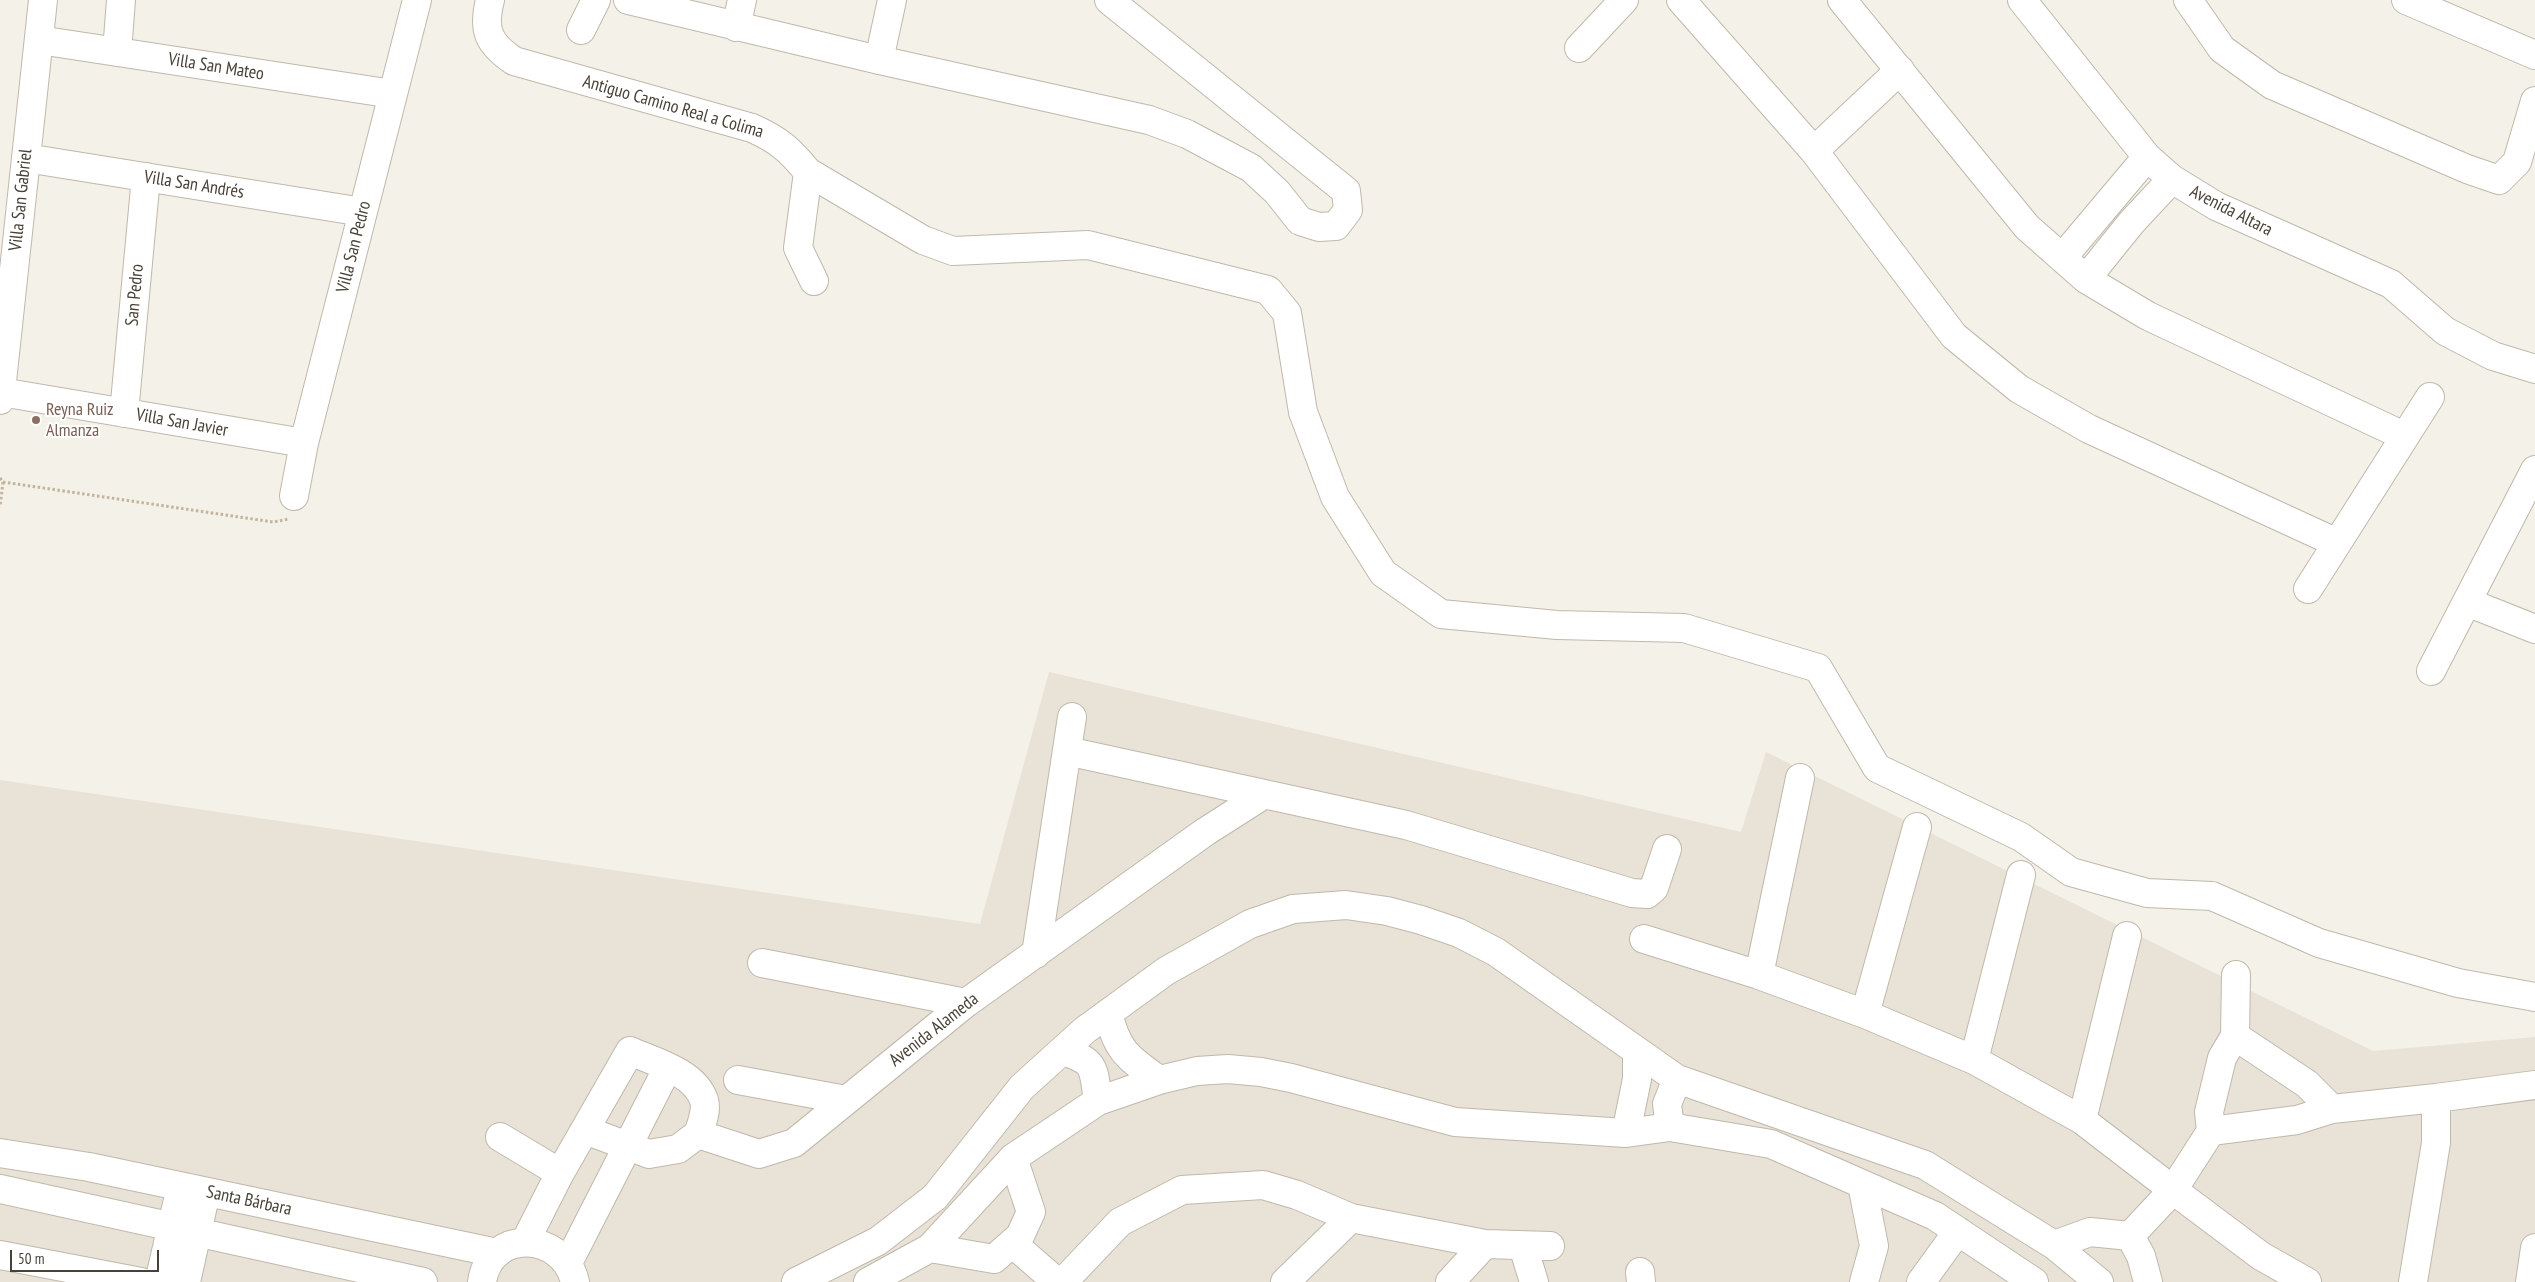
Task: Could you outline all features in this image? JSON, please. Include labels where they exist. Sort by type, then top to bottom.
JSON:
[{"type":"street","name":"Villa San Gabriel","points":[[0,400],[43,0]]},
{"type":"street","points":[[117,52],[121,0]]},
{"type":"street","name":"Villa San Pedro","points":[[292,508],[304,443],[417,0]]},
{"type":"street","name":"Antiguo Camino Real a Colima","points":[[490,0],[486,27],[491,42],[514,62],[752,128],[773,137],[789,148],[808,172]]},
{"type":"street","points":[[581,30],[596,0]]},
{"type":"street","points":[[628,0],[736,27],[1157,123],[1187,134],[1250,168],[1277,192],[1300,221],[1319,227],[1336,226],[1348,210],[1346,191],[1109,0]]},
{"type":"street","points":[[736,27],[742,0]]},
{"type":"street","points":[[880,60],[892,0]]},
{"type":"street","points":[[1579,48],[1624,0]]},
{"type":"street","points":[[1681,0],[1814,151],[1954,336],[2019,390],[2089,429],[2337,543]]},
{"type":"street","points":[[1842,0],[2027,227],[2086,279],[2148,316],[2404,436]]},
{"type":"street","name":"Avenida Altara","points":[[2022,0],[2147,157],[2172,179],[2216,206],[2391,284],[2444,331],[2493,356],[2535,369]]},
{"type":"street","points":[[2188,0],[2222,49],[2272,84],[2467,170],[2498,180],[2518,162],[2535,101]]},
{"type":"street","points":[[2406,0],[2535,56]]},
{"type":"street","name":"Villa San Mateo","points":[[39,40],[393,94]]},
{"type":"street","points":[[1814,151],[1900,70]]},
{"type":"street","points":[[2062,258],[2147,157]]},
{"type":"street","name":"Villa San Andrés","points":[[26,158],[363,212]]},
{"type":"street","points":[[814,281],[798,248],[808,172],[923,240],[953,251],[1088,244],[1268,290],[1287,313],[1303,412],[1335,497],[1383,572],[1441,614],[1557,625],[1684,628],[1818,668],[1878,768],[2021,837],[2071,872],[2147,893],[2212,896],[2319,943],[2458,983],[2535,997]]},
{"type":"street","name":"San Pedro","points":[[124,413],[146,177]]},
{"type":"street","points":[[2086,279],[2131,223],[2172,179]]},
{"type":"street","points":[[2106,207],[2131,223]]},
{"type":"street","name":"Villa San Javier","points":[[1,392],[304,443]]},
{"type":"street","points":[[2308,589],[2430,397]]},
{"type":"street","points":[[2431,671],[2532,485]]},
{"type":"street","points":[[2467,602],[2535,629]]},
{"type":"street","points":[[1036,954],[1072,718]]},
{"type":"street","points":[[1067,751],[1406,826],[1632,893],[1647,894],[1654,888],[1666,848]]},
{"type":"street","points":[[1759,975],[1800,778]]},
{"type":"street","name":"Avenida Alameda","points":[[698,1134],[759,1154],[794,1143],[966,1003],[1036,954],[1089,913],[1263,794]]},
{"type":"street","points":[[1865,1014],[1916,827]]},
{"type":"street","points":[[1974,1060],[2021,875]]},
{"type":"street","points":[[796,1282],[878,1241],[935,1197],[970,1150],[1022,1087],[1084,1030],[1166,971],[1250,924],[1293,909],[1346,905],[1387,911],[1459,933],[1496,952],[1677,1079],[1925,1165],[2054,1245],[2099,1282]]},
{"type":"street","points":[[2082,1120],[2127,936]]},
{"type":"street","points":[[1644,939],[1759,975],[1865,1014],[1974,1060],[2082,1120],[2261,1256],[2307,1282]]},
{"type":"street","points":[[762,964],[966,1003]]},
{"type":"street","points":[[2130,1236],[2173,1190],[2211,1131],[2209,1112],[2222,1058],[2235,1036],[2236,975]]},
{"type":"street","points":[[1108,1013],[1114,1038],[1130,1059],[1159,1080]]},
{"type":"street","points":[[2235,1036],[2308,1084],[2332,1109]]},
{"type":"street","points":[[525,1242],[560,1173],[630,1051],[668,1067],[694,1083],[704,1100],[704,1116],[698,1134],[678,1149],[649,1154],[626,1147],[585,1130]]},
{"type":"street","points":[[1063,1051],[1085,1058],[1094,1072],[1098,1101]]},
{"type":"street","points":[[1626,1133],[1637,1079],[1637,1051]]},
{"type":"street","points":[[482,1282],[487,1267],[497,1253],[525,1242],[549,1247],[571,1273],[626,1147],[668,1067]]},
{"type":"street","points":[[868,1282],[930,1248],[1013,1158],[1098,1101],[1159,1080],[1197,1071],[1228,1069],[1261,1072],[1455,1122],[1626,1133],[1670,1127],[1771,1144],[1934,1216],[2034,1282]]},
{"type":"street","points":[[1670,1127],[1668,1104],[1677,1079]]},
{"type":"street","points":[[738,1080],[846,1100]]},
{"type":"street","points":[[2211,1131],[2297,1120],[2332,1109],[2535,1085]]},
{"type":"street","points":[[2413,1282],[2436,1143],[2436,1098]]},
{"type":"street","points":[[500,1137],[560,1173]]},
{"type":"street","name":"Santa Bárbara","points":[[0,1153],[194,1189],[497,1253]]},
{"type":"street","points":[[28,1157],[10,1191],[423,1282]]},
{"type":"street","points":[[930,1248],[994,1259],[1020,1236],[1030,1212],[1013,1158]]},
{"type":"street","points":[[1862,1184],[1874,1246],[1864,1282]]},
{"type":"street","points":[[1063,1282],[1120,1222],[1182,1190],[1263,1185],[1297,1195],[1351,1218],[1485,1244],[1550,1246]]},
{"type":"street","points":[[159,1282],[185,1229],[194,1189]]},
{"type":"street","points":[[1285,1282],[1351,1218]]},
{"type":"street","points":[[185,1229],[186,1282]]},
{"type":"street","points":[[1920,1282],[1958,1231]]},
{"type":"street","points":[[2054,1245],[2090,1232],[2130,1236]]},
{"type":"street","points":[[2130,1236],[2142,1256],[2148,1282]]},
{"type":"street","points":[[1012,1243],[1057,1282]]},
{"type":"street","points":[[1450,1282],[1485,1244]]},
{"type":"street","points":[[1523,1246],[1534,1282]]},
{"type":"street","points":[[2530,1282],[2535,1248]]},
{"type":"street","points":[[0,1255],[141,1282]]},
{"type":"path","points":[[0,478],[3,482],[0,507]]},
{"type":"path","points":[[3,482],[273,522],[292,508]]},
{"type":"shaded area","points":[[1049,672],[1741,832],[1766,752],[2373,1051],[2535,1037],[2535,1282],[0,1282],[0,780],[980,924]]},
{"type":"place","name":"Reyna Ruiz Almanza","points":[[36,420]]}]
